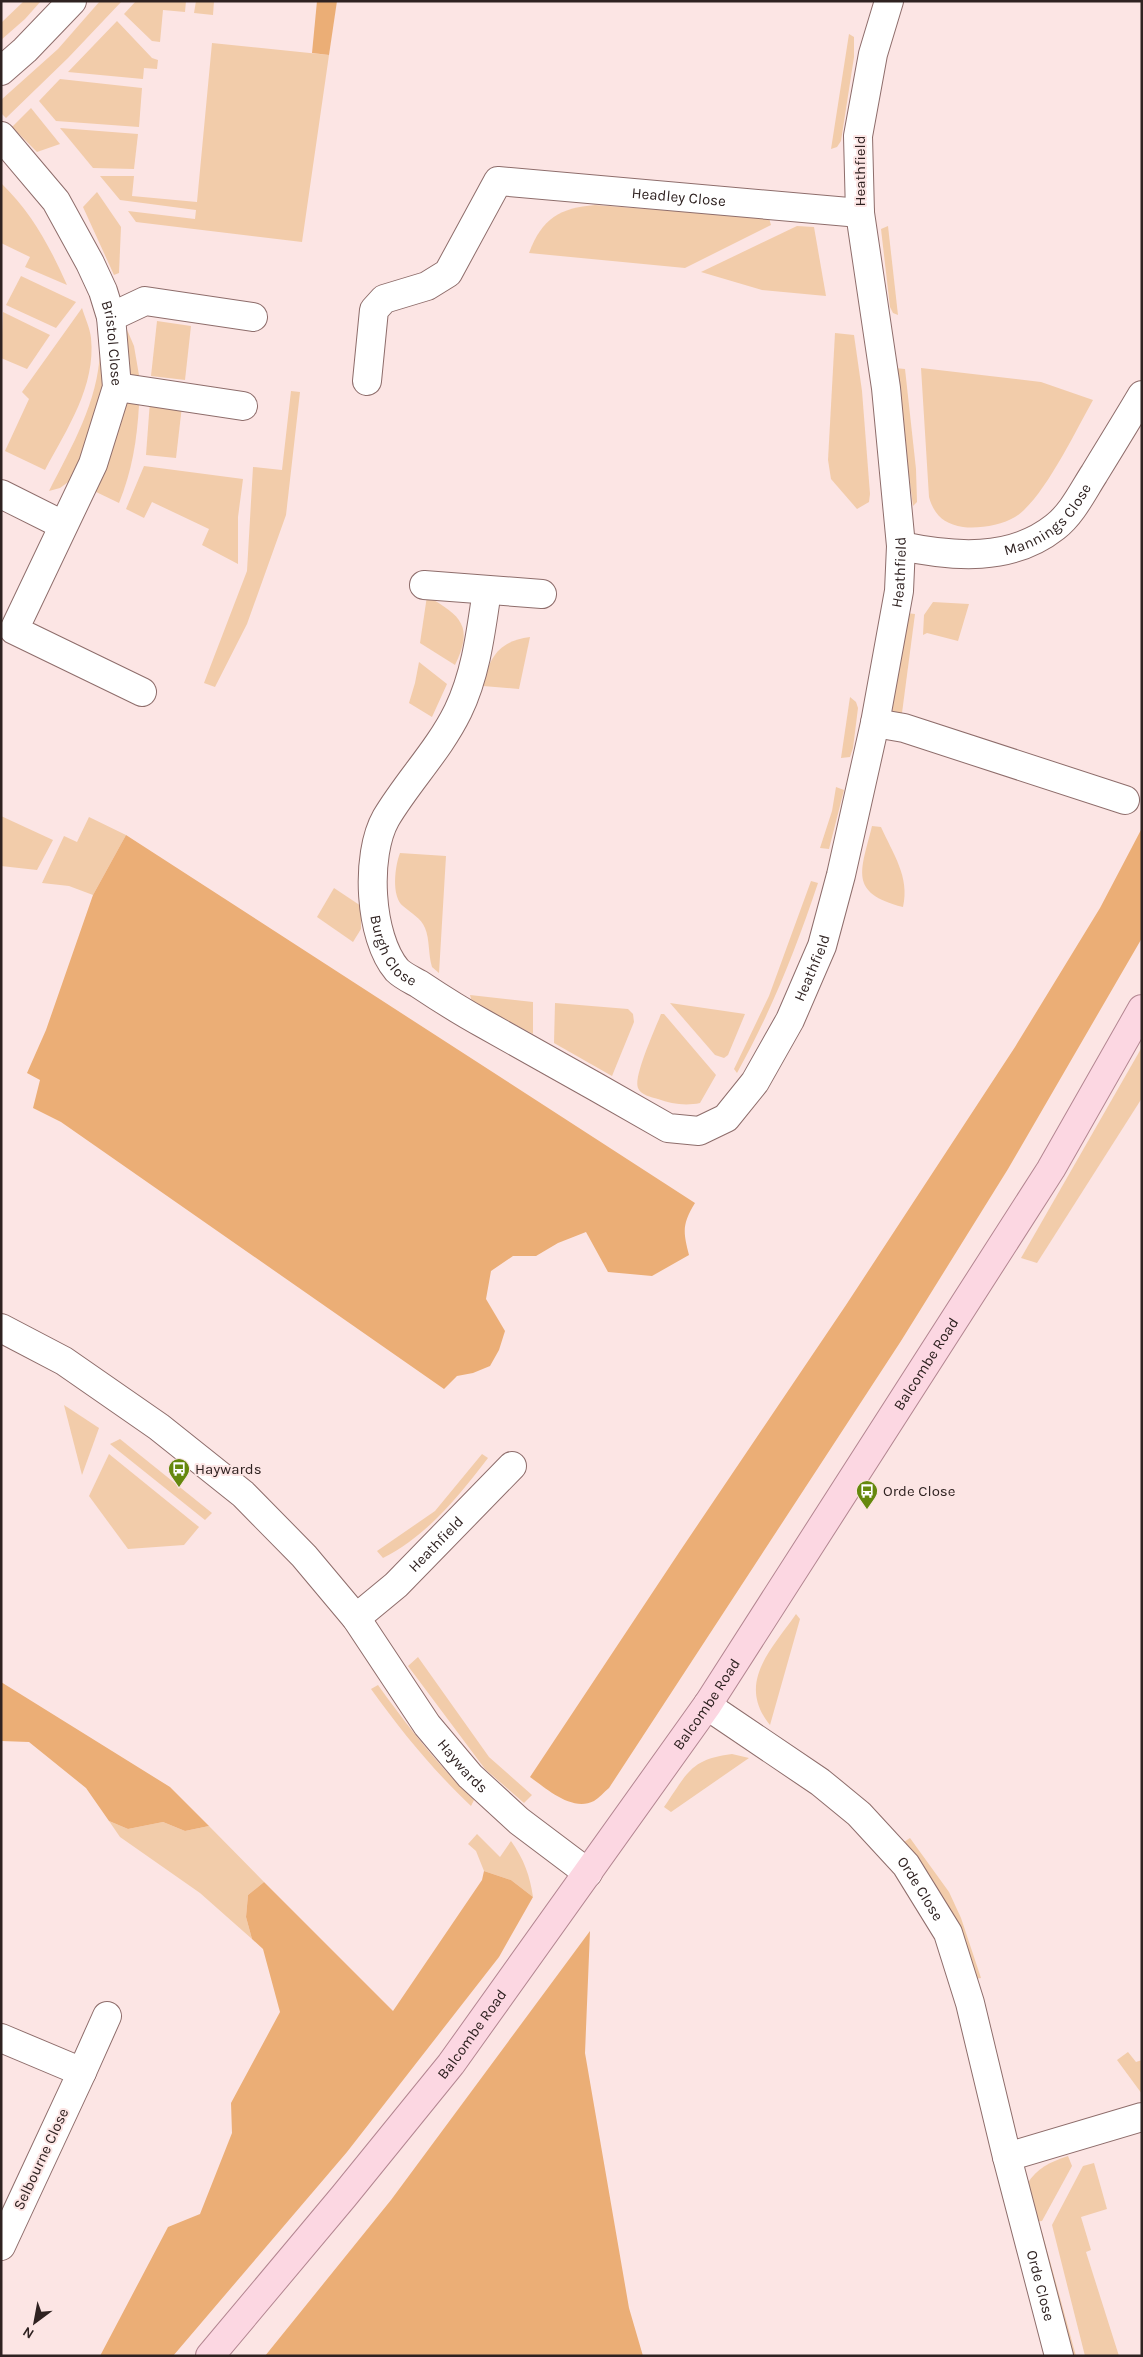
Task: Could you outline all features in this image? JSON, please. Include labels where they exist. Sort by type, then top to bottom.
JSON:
[{"type":"main road","name":"Balcombe Road","points":[[210,2356],[344,2196],[451,2064],[708,1704],[1052,1169],[1142,1009]]},
{"type":"street","points":[[1,71],[72,1]]},
{"type":"street","name":"Heathfield","points":[[726,1118],[755,1082],[786,1028],[822,946],[841,874],[875,723],[898,600],[901,546],[886,388],[860,213],[858,136],[873,54],[890,1]]},
{"type":"street","name":"Bristol Close","points":[[1,136],[56,202],[103,290],[111,317],[117,387],[93,464],[29,594],[14,630],[142,692]]},
{"type":"street","name":"Headley Close","points":[[367,381],[374,310],[379,303],[389,297],[427,286],[448,273],[498,181],[860,213]]},
{"type":"street","points":[[111,317],[145,301],[253,317]]},
{"type":"street","points":[[117,387],[243,406]]},
{"type":"street","name":"Mannings Close","points":[[901,546],[954,555],[980,555],[1004,550],[1030,541],[1056,526],[1075,504],[1142,395]]},
{"type":"street","points":[[1,494],[63,525]]},
{"type":"street","points":[[424,585],[542,594]]},
{"type":"street","name":"Burgh Close","points":[[487,590],[472,672],[458,711],[436,748],[386,819],[379,835],[375,852],[373,886],[377,921],[383,947],[398,970],[459,1010],[668,1128],[699,1131],[726,1118]]},
{"type":"street","points":[[875,723],[904,728],[1125,800]]},
{"type":"street","name":"Haywards","points":[[1,1328],[64,1361],[159,1427],[243,1494],[304,1556],[356,1618],[427,1725],[470,1776],[519,1821],[588,1873]]},
{"type":"street","name":"Heathfield","points":[[356,1618],[396,1585],[512,1466]]},
{"type":"street","name":"Orde Close","points":[[708,1704],[718,1713],[820,1782],[859,1814],[906,1865],[948,1932],[970,2003],[1007,2157],[1059,2356]]},
{"type":"street","name":"Selbourne Close","points":[[1,2246],[107,2016]]},
{"type":"street","points":[[1,2038],[82,2072]]},
{"type":"street","points":[[1007,2157],[1142,2117]]},
{"type":"shaded area","points":[[24,1],[41,1],[25,19],[1,40],[1,23]]},
{"type":"shaded area","points":[[100,1],[122,1],[68,58],[6,118],[1,113],[1,100],[58,49]]},
{"type":"shaded area","points":[[136,1],[186,1],[185,12],[163,10],[160,42],[152,41],[124,14]]},
{"type":"shaded area","points":[[196,1],[214,1],[213,15],[194,13]]},
{"type":"shaded area","points":[[317,1],[337,1],[329,55],[312,53]]},
{"type":"shaded area","points":[[117,21],[152,58],[158,60],[157,69],[144,68],[143,79],[68,72]]},
{"type":"shaded area","points":[[849,34],[854,37],[854,57],[841,141],[837,147],[831,149]]},
{"type":"shaded area","points":[[212,43],[329,55],[302,242],[136,222],[128,211],[195,219],[196,210],[120,200],[100,176],[134,176],[132,196],[197,202]]},
{"type":"shaded area","points":[[60,79],[142,88],[139,127],[56,121],[39,101]]},
{"type":"shaded area","points":[[31,108],[60,144],[37,152],[12,127]]},
{"type":"shaded area","points":[[60,128],[138,134],[134,169],[93,168]]},
{"type":"shaded area","points":[[1,183],[31,218],[54,257],[67,285],[25,267],[30,257],[1,243]]},
{"type":"shaded area","points":[[97,192],[121,227],[119,273],[114,275],[83,207]]},
{"type":"shaded area","points":[[595,205],[769,218],[771,225],[685,268],[529,253],[540,231],[554,217],[572,209]]},
{"type":"shaded area","points":[[797,226],[814,227],[826,296],[762,290],[701,272]]},
{"type":"shaded area","points":[[888,226],[898,315],[893,313],[890,307],[881,229]]},
{"type":"shaded area","points":[[21,276],[76,302],[56,328],[6,305]]},
{"type":"shaded area","points":[[82,308],[91,338],[89,373],[71,423],[45,470],[5,451],[29,399],[22,392]]},
{"type":"shaded area","points":[[3,312],[50,335],[27,369],[1,358]]},
{"type":"shaded area","points":[[157,321],[191,326],[185,380],[151,376]]},
{"type":"shaded area","points":[[125,325],[134,346],[140,381],[128,378]]},
{"type":"shaded area","points":[[835,333],[854,335],[862,391],[870,494],[869,502],[857,509],[831,479],[828,460]]},
{"type":"shaded area","points":[[102,349],[106,373],[92,437],[71,480],[60,488],[49,491],[75,440],[89,406],[98,370],[100,351]]},
{"type":"shaded area","points":[[895,368],[905,369],[916,469],[917,502],[913,506]]},
{"type":"shaded area","points":[[921,368],[1041,382],[1093,400],[1048,480],[1037,496],[1015,517],[990,526],[963,527],[950,524],[937,514],[929,497]]},
{"type":"shaded area","points":[[291,391],[300,392],[286,515],[247,624],[215,687],[204,683],[247,571],[253,467],[282,470]]},
{"type":"shaded area","points":[[120,401],[139,405],[133,455],[119,503],[92,490]]},
{"type":"shaded area","points":[[150,401],[182,406],[176,458],[146,455]]},
{"type":"shaded area","points":[[144,466],[243,479],[238,517],[238,564],[202,545],[209,529],[152,502],[144,518],[126,509]]},
{"type":"shaded area","points":[[427,596],[456,616],[461,623],[463,641],[461,652],[455,665],[420,643]]},
{"type":"shaded area","points":[[933,602],[969,604],[958,641],[927,633],[923,635],[924,615]]},
{"type":"shaded area","points":[[906,613],[915,614],[902,713],[892,713]]},
{"type":"shaded area","points":[[530,637],[519,689],[483,686],[492,659],[497,652],[510,642]]},
{"type":"shaded area","points":[[419,662],[447,684],[432,717],[409,703]]},
{"type":"shaded area","points":[[850,697],[856,702],[858,708],[853,748],[850,757],[841,758]]},
{"type":"shaded area","points":[[836,787],[844,790],[829,849],[820,848],[832,811]]},
{"type":"shaded area","points":[[1,816],[53,840],[37,870],[1,866]]},
{"type":"shaded area","points":[[89,817],[126,835],[93,895],[69,886],[42,883],[64,836],[77,842]]},
{"type":"shaded area","points":[[872,826],[881,827],[899,866],[905,896],[903,907],[873,895],[866,887],[862,868]]},
{"type":"shaded area","points":[[1142,828],[1142,938],[1008,1169],[901,1341],[609,1788],[594,1801],[586,1804],[577,1804],[560,1798],[530,1777],[846,1305],[1015,1047],[1100,908]]},
{"type":"shaded area","points":[[126,835],[695,1203],[685,1228],[689,1255],[652,1276],[608,1272],[586,1232],[558,1243],[536,1256],[513,1256],[491,1271],[486,1299],[505,1331],[499,1350],[490,1366],[473,1373],[457,1376],[444,1389],[61,1122],[33,1108],[40,1080],[27,1073],[46,1030],[93,895]]},
{"type":"shaded area","points":[[400,853],[446,856],[439,973],[432,967],[428,937],[423,924],[403,906],[397,895],[395,881]]},
{"type":"shaded area","points":[[811,881],[818,883],[792,956],[761,1027],[737,1073],[734,1069],[769,996]]},
{"type":"shaded area","points":[[334,888],[361,906],[361,929],[353,942],[317,917]]},
{"type":"shaded area","points":[[470,995],[533,1002],[533,1034],[472,1002]]},
{"type":"shaded area","points":[[555,1003],[628,1009],[633,1014],[634,1022],[612,1076],[554,1043]]},
{"type":"shaded area","points":[[670,1003],[745,1014],[728,1055],[724,1058],[715,1055]]},
{"type":"shaded area","points":[[661,1014],[664,1014],[716,1075],[700,1103],[668,1102],[646,1095],[638,1088],[637,1082],[642,1063]]},
{"type":"shaded area","points":[[1142,1047],[1142,1098],[1037,1263],[1021,1258]]},
{"type":"shaded area","points":[[64,1405],[99,1428],[82,1475]]},
{"type":"shaded area","points":[[120,1439],[212,1513],[205,1520],[110,1444]]},
{"type":"shaded area","points":[[109,1454],[199,1527],[184,1545],[128,1549],[89,1496]]},
{"type":"shaded area","points":[[482,1454],[488,1458],[441,1514],[414,1538],[383,1558],[377,1551],[435,1511]]},
{"type":"shaded area","points":[[796,1614],[800,1619],[770,1725],[760,1710],[756,1695],[757,1681],[761,1667],[768,1654]]},
{"type":"shaded area","points":[[418,1657],[489,1757],[532,1795],[524,1803],[485,1769],[408,1666]]},
{"type":"shaded area","points":[[1,1682],[170,1787],[209,1826],[185,1831],[163,1822],[128,1829],[109,1821],[86,1788],[29,1742],[1,1741]]},
{"type":"shaded area","points":[[378,1685],[424,1745],[474,1800],[471,1806],[430,1764],[394,1720],[371,1689]]},
{"type":"shaded area","points":[[732,1754],[749,1758],[671,1812],[664,1807],[685,1777],[698,1764],[718,1756]]},
{"type":"shaded area","points":[[109,1821],[128,1829],[163,1822],[185,1831],[209,1826],[264,1882],[248,1895],[246,1917],[252,1939],[200,1893],[120,1837]]},
{"type":"shaded area","points":[[477,1834],[500,1857],[511,1841],[520,1854],[526,1868],[533,1897],[511,1880],[484,1871],[476,1851],[468,1844]]},
{"type":"shaded area","points":[[910,1838],[949,1892],[961,1918],[981,1978],[975,1979],[955,1924],[938,1889],[917,1857],[904,1842]]},
{"type":"shaded area","points":[[484,1871],[511,1880],[533,1897],[499,1957],[347,2152],[173,2356],[100,2356],[168,2227],[200,2214],[232,2133],[231,2103],[280,2012],[263,1949],[252,1939],[246,1917],[248,1895],[264,1882],[393,2011],[482,1880]]},
{"type":"shaded area","points":[[590,1931],[585,2053],[629,2308],[643,2356],[265,2356],[391,2200]]},
{"type":"shaded area","points":[[1128,2052],[1136,2062],[1142,2060],[1142,2094],[1117,2060]]},
{"type":"shaded area","points":[[1068,2156],[1072,2166],[1042,2221],[1032,2222],[1027,2184],[1044,2166]]},
{"type":"shaded area","points":[[1094,2163],[1107,2209],[1081,2217],[1091,2250],[1086,2252],[1119,2356],[1085,2356],[1052,2225],[1083,2166]]},
{"type":"shaded area","points":[[1042,2232],[1076,2356],[1064,2356],[1032,2235]]},
{"type":"place","name":"Haywards","points":[[179,1488]]},
{"type":"place","name":"Orde Close","points":[[867,1510]]}]
